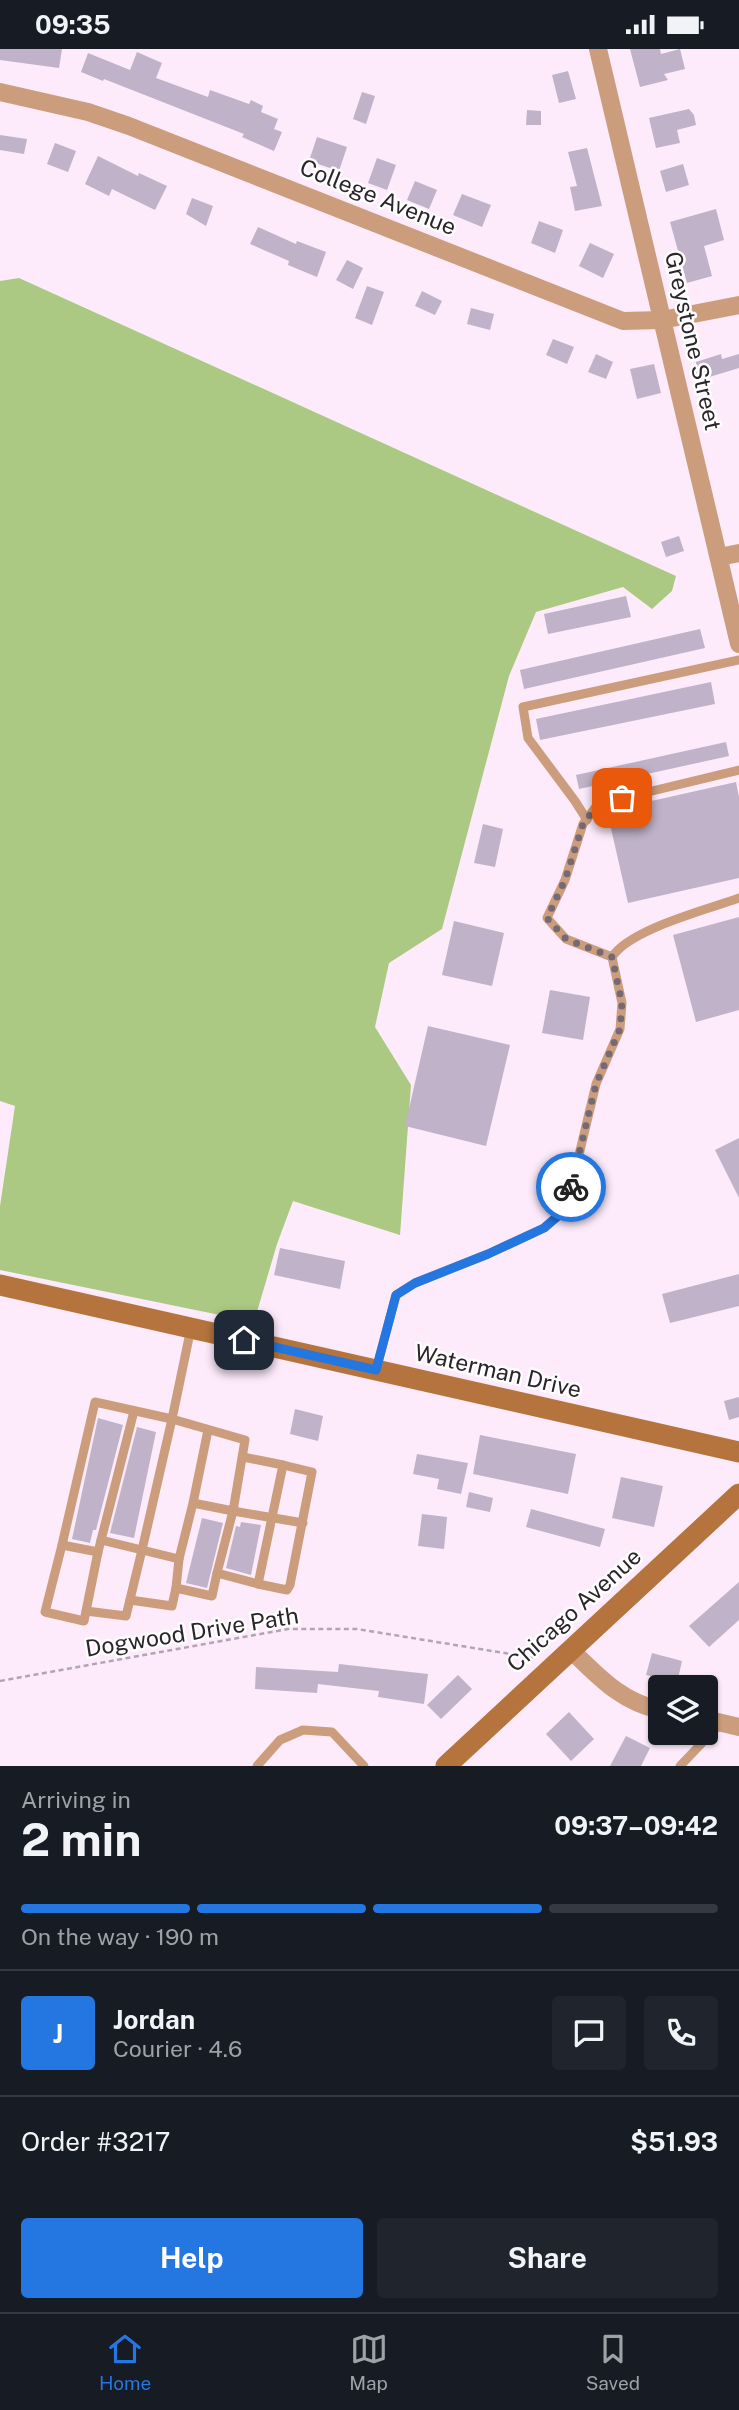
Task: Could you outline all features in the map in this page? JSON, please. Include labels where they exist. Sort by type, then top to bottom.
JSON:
[{"type":"street","name":"Greystone Street","points":[[598,49],[739,644]]},
{"type":"street","name":"College Avenue","points":[[0,92],[88,112],[122,124],[615,318],[633,322],[662,320],[739,305]]},
{"type":"street","points":[[719,557],[739,553]]},
{"type":"street","name":"Waterman Drive","points":[[0,1285],[739,1453]]},
{"type":"street","name":"Chicago Avenue","points":[[446,1766],[739,1494]]},
{"type":"street","points":[[563,1656],[616,1692],[648,1706]]},
{"type":"lane","points":[[587,820],[528,738],[523,707],[739,660]]},
{"type":"lane","points":[[612,957],[566,939],[547,918],[565,880],[587,820],[598,804],[739,770]]},
{"type":"lane","points":[[376,1370],[396,1295],[415,1283],[544,1228],[566,1209],[596,1084],[620,1029],[622,1003],[612,957],[619,947],[657,926],[739,898]]},
{"type":"lane","points":[[86,1611],[126,1616],[191,1328]]},
{"type":"lane","points":[[134,1411],[98,1552],[84,1621],[44,1612],[94,1402],[172,1419],[245,1440],[233,1511],[212,1596],[176,1587]]},
{"type":"lane","points":[[130,1600],[172,1606],[179,1559],[208,1430]]},
{"type":"lane","points":[[217,1573],[287,1590],[290,1585],[312,1472],[243,1457]]},
{"type":"lane","points":[[258,1584],[283,1465]]},
{"type":"lane","points":[[193,1503],[303,1523]]},
{"type":"lane","points":[[101,1540],[179,1559]]},
{"type":"lane","points":[[62,1545],[98,1552]]},
{"type":"lane","points":[[680,1766],[722,1723]]},
{"type":"lane","points":[[257,1766],[279,1740],[303,1730],[332,1733],[363,1766]]},
{"type":"path","name":"Dogwood Drive Path","points":[[0,1681],[288,1629],[357,1629],[563,1656]]},
{"type":"green space","points":[[19,278],[676,576],[672,591],[652,609],[623,587],[536,612],[509,676],[442,929],[389,963],[375,1027],[411,1085],[400,1235],[293,1201],[254,1322],[0,1270],[0,1206],[15,1106],[0,1101],[0,281]]},
{"type":"building","points":[[0,49],[62,49],[59,68],[0,60]]},
{"type":"building","points":[[630,49],[660,49],[661,54],[680,49],[685,69],[664,74],[668,80],[640,87]]},
{"type":"building","points":[[137,52],[162,63],[156,78],[208,97],[210,90],[249,104],[251,100],[263,106],[261,112],[278,119],[274,129],[282,132],[274,151],[242,137],[244,134],[81,72],[88,53],[130,70]]},
{"type":"building","points":[[568,71],[576,99],[559,103],[552,75]]},
{"type":"building","points":[[362,92],[375,96],[366,124],[353,119]]},
{"type":"building","points":[[689,109],[694,115],[696,125],[677,130],[680,143],[656,148],[649,118]]},
{"type":"building","points":[[527,110],[541,111],[541,125],[526,125]]},
{"type":"building","points":[[0,135],[27,139],[24,154],[0,150]]},
{"type":"building","points":[[317,137],[347,147],[339,171],[309,161]]},
{"type":"building","points":[[55,143],[76,151],[68,172],[47,164]]},
{"type":"building","points":[[587,148],[602,206],[575,211],[570,187],[577,186],[568,152]]},
{"type":"building","points":[[98,156],[138,176],[139,173],[167,186],[155,210],[112,189],[109,196],[85,184]]},
{"type":"building","points":[[377,158],[396,165],[387,190],[368,183]]},
{"type":"building","points":[[683,164],[689,185],[666,192],[660,171]]},
{"type":"building","points":[[415,181],[437,190],[429,209],[407,200]]},
{"type":"building","points":[[462,194],[491,205],[482,227],[453,215]]},
{"type":"building","points":[[192,198],[213,206],[206,226],[186,214]]},
{"type":"building","points":[[716,209],[724,240],[704,246],[712,276],[687,283],[670,222]]},
{"type":"building","points":[[539,221],[563,230],[555,253],[531,243]]},
{"type":"building","points":[[258,227],[296,244],[297,241],[326,252],[317,277],[250,244]]},
{"type":"building","points":[[590,243],[614,254],[603,278],[579,266]]},
{"type":"building","points":[[347,260],[363,268],[353,289],[336,280]]},
{"type":"building","points":[[367,286],[384,292],[372,325],[355,318]]},
{"type":"building","points":[[422,291],[442,301],[435,315],[415,306]]},
{"type":"building","points":[[471,308],[494,314],[490,330],[467,324]]},
{"type":"building","points":[[553,339],[574,347],[567,364],[546,355]]},
{"type":"building","points":[[596,354],[613,362],[606,379],[588,372]]},
{"type":"building","points":[[721,354],[722,359],[739,354],[739,368],[696,381],[696,362]]},
{"type":"building","points":[[654,364],[661,393],[637,399],[630,369]]},
{"type":"building","points":[[679,536],[684,551],[666,557],[661,542]]},
{"type":"building","points":[[626,596],[631,617],[548,634],[544,614]]},
{"type":"building","points":[[700,629],[705,648],[524,689],[520,670]]},
{"type":"building","points":[[711,682],[715,704],[540,740],[536,719]]},
{"type":"building","points":[[726,742],[729,756],[579,789],[576,775]]},
{"type":"building","points":[[736,782],[739,797],[739,878],[628,903],[607,811]]},
{"type":"building","points":[[483,824],[503,829],[495,867],[474,863]]},
{"type":"building","points":[[739,917],[739,1010],[696,1022],[673,935]]},
{"type":"building","points":[[454,921],[504,933],[492,986],[442,975]]},
{"type":"building","points":[[550,990],[590,997],[583,1040],[542,1033]]},
{"type":"building","points":[[428,1026],[510,1045],[486,1146],[405,1126]]},
{"type":"building","points":[[739,1138],[739,1198],[715,1150]]},
{"type":"building","points":[[280,1248],[345,1261],[340,1289],[274,1275]]},
{"type":"building","points":[[739,1274],[739,1306],[670,1323],[662,1294]]},
{"type":"building","points":[[739,1397],[739,1417],[729,1420],[724,1401]]},
{"type":"building","points":[[295,1409],[323,1416],[318,1441],[290,1434]]},
{"type":"building","points":[[98,1418],[123,1425],[96,1530],[93,1530],[90,1543],[72,1539]]},
{"type":"building","points":[[137,1427],[156,1432],[134,1538],[110,1533]]},
{"type":"building","points":[[480,1435],[576,1454],[568,1494],[473,1474]]},
{"type":"building","points":[[417,1454],[468,1463],[461,1494],[437,1489],[439,1479],[413,1474]]},
{"type":"building","points":[[621,1477],[663,1486],[654,1527],[612,1518]]},
{"type":"building","points":[[469,1492],[493,1498],[490,1512],[466,1507]]},
{"type":"building","points":[[531,1509],[605,1529],[600,1547],[526,1527]]},
{"type":"building","points":[[422,1514],[447,1517],[444,1549],[418,1546]]},
{"type":"building","points":[[202,1518],[223,1523],[207,1588],[186,1583]]},
{"type":"building","points":[[241,1522],[261,1525],[251,1575],[226,1568],[236,1526],[240,1527]]},
{"type":"building","points":[[739,1582],[739,1620],[709,1647],[689,1626]]},
{"type":"building","points":[[652,1653],[682,1661],[679,1675],[646,1675]]},
{"type":"building","points":[[339,1664],[428,1674],[424,1704],[378,1697],[379,1691],[318,1684],[317,1693],[255,1689],[256,1667],[338,1672]]},
{"type":"building","points":[[458,1675],[472,1689],[441,1719],[427,1705]]},
{"type":"building","points":[[569,1712],[594,1739],[571,1761],[546,1734]]},
{"type":"building","points":[[626,1736],[650,1748],[641,1766],[610,1766]]},
{"type":"way so far","points":[[571,1187],[596,1084],[620,1029],[622,1003],[612,957],[566,939],[547,918],[565,880],[583,824],[598,804],[622,798]]},
{"type":"route","points":[[244,1340],[376,1370],[396,1295],[415,1283],[544,1228],[566,1209],[571,1187]]}]
